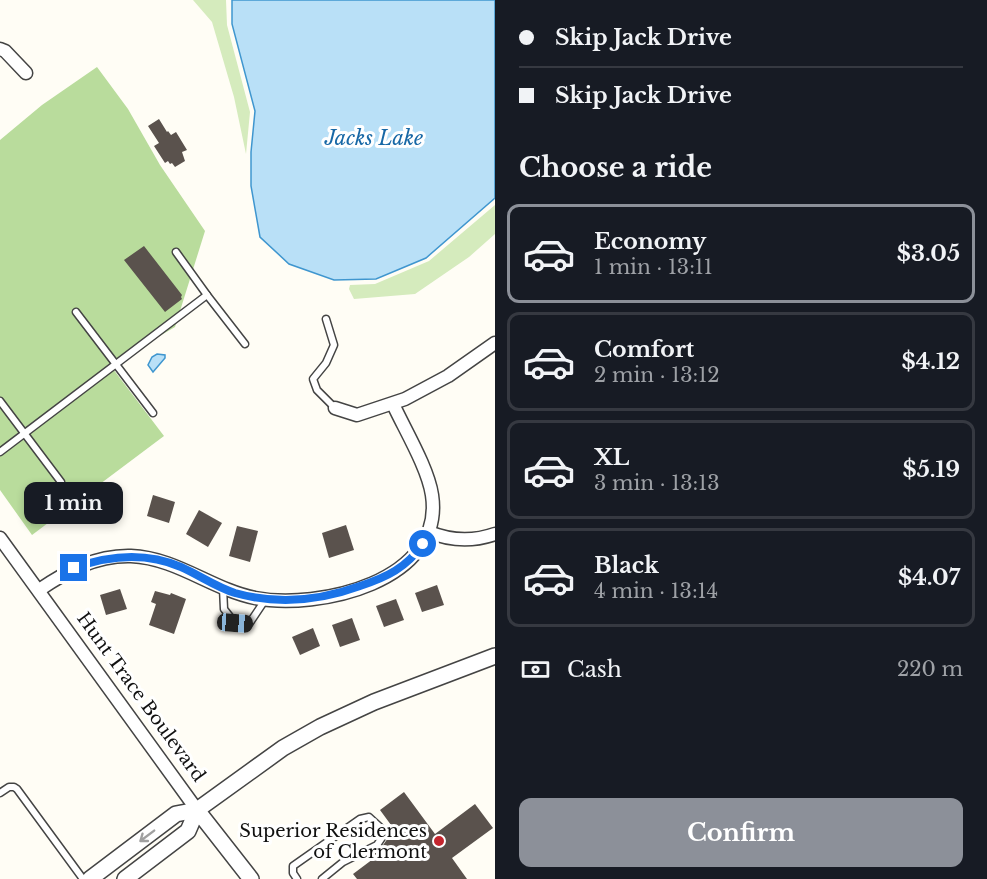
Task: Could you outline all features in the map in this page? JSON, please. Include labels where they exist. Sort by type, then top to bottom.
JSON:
[{"type":"street","points":[[0,50],[5,51],[26,73]]},
{"type":"street","points":[[335,408],[357,415],[393,404],[427,389],[495,343]]},
{"type":"street","points":[[39,591],[74,568],[93,561],[129,556],[162,561],[182,567],[223,588],[265,599],[298,601],[317,599],[383,579],[405,566],[414,556],[429,532],[433,509],[429,480],[393,404]]},
{"type":"street","points":[[429,532],[454,540],[469,540],[495,534]]},
{"type":"street","name":"Hunt Trace Boulevard","points":[[0,538],[197,810],[251,879]]},
{"type":"street","points":[[90,879],[176,814],[197,810],[283,748],[320,727],[374,702],[495,656]]},
{"type":"street","points":[[125,879],[188,831],[197,810]]},
{"type":"lane","points":[[176,252],[245,344]]},
{"type":"lane","points":[[0,452],[207,295]]},
{"type":"lane","points":[[76,312],[153,413]]},
{"type":"lane","points":[[326,319],[334,345],[326,363],[313,379],[317,390],[335,408]]},
{"type":"lane","points":[[0,401],[62,482]]},
{"type":"lane","points":[[223,588],[224,609],[235,623],[249,624],[265,599]]},
{"type":"lane","points":[[0,793],[9,787],[14,786],[17,789],[83,879]]},
{"type":"lane","points":[[297,879],[293,873],[293,866],[360,819],[369,818],[377,823],[383,836],[380,842],[343,862],[322,879]]},
{"type":"green space","points":[[193,0],[226,0],[227,25],[250,112],[246,154],[234,97],[212,22]]},
{"type":"green space","points":[[97,67],[128,109],[160,165],[205,231],[175,327],[110,365],[164,436],[32,535],[0,490],[0,140],[42,105]]},
{"type":"green space","points":[[495,205],[495,234],[469,257],[415,294],[354,299],[349,289],[350,285],[375,284],[429,261]]},
{"type":"water","name":"Jacks Lake","points":[[232,0],[495,0],[495,198],[426,258],[376,279],[334,280],[289,264],[260,237],[251,186],[251,152],[255,111],[232,24]]},
{"type":"water","points":[[157,354],[165,355],[165,358],[153,372],[148,365],[152,357]]},
{"type":"building","points":[[159,119],[167,132],[171,135],[176,132],[187,150],[182,152],[185,161],[175,167],[168,161],[165,163],[154,146],[159,143],[148,126]]},
{"type":"building","points":[[144,246],[182,295],[182,299],[165,312],[124,260]]},
{"type":"building","points":[[153,495],[175,502],[169,523],[147,516]]},
{"type":"building","points":[[199,510],[222,523],[208,547],[186,534]]},
{"type":"building","points":[[346,525],[354,550],[329,558],[322,533]]},
{"type":"building","points":[[237,526],[258,531],[250,562],[229,556]]},
{"type":"building","points":[[437,585],[444,605],[422,612],[415,593]]},
{"type":"building","points":[[120,589],[127,609],[106,615],[100,595]]},
{"type":"building","points":[[155,591],[170,595],[171,593],[186,599],[174,634],[149,625],[156,604],[151,602]]},
{"type":"building","points":[[396,599],[404,620],[384,627],[376,606]]},
{"type":"building","points":[[352,618],[360,640],[340,647],[332,625]]},
{"type":"building","points":[[313,628],[320,646],[300,655],[292,637]]},
{"type":"building","name":"Superior Residences of Clermont","points":[[404,792],[435,834],[475,804],[493,828],[452,858],[467,879],[357,879],[353,874],[373,859],[370,854],[381,848],[388,838],[386,828],[391,825],[380,810]]},
{"type":"place","name":"Superior Residences of Clermont","points":[[439,841]]},
{"type":"route","points":[[74,568],[109,558],[129,556],[147,558],[182,567],[212,584],[254,598],[298,601],[339,594],[383,579],[405,566],[423,544]]}]
